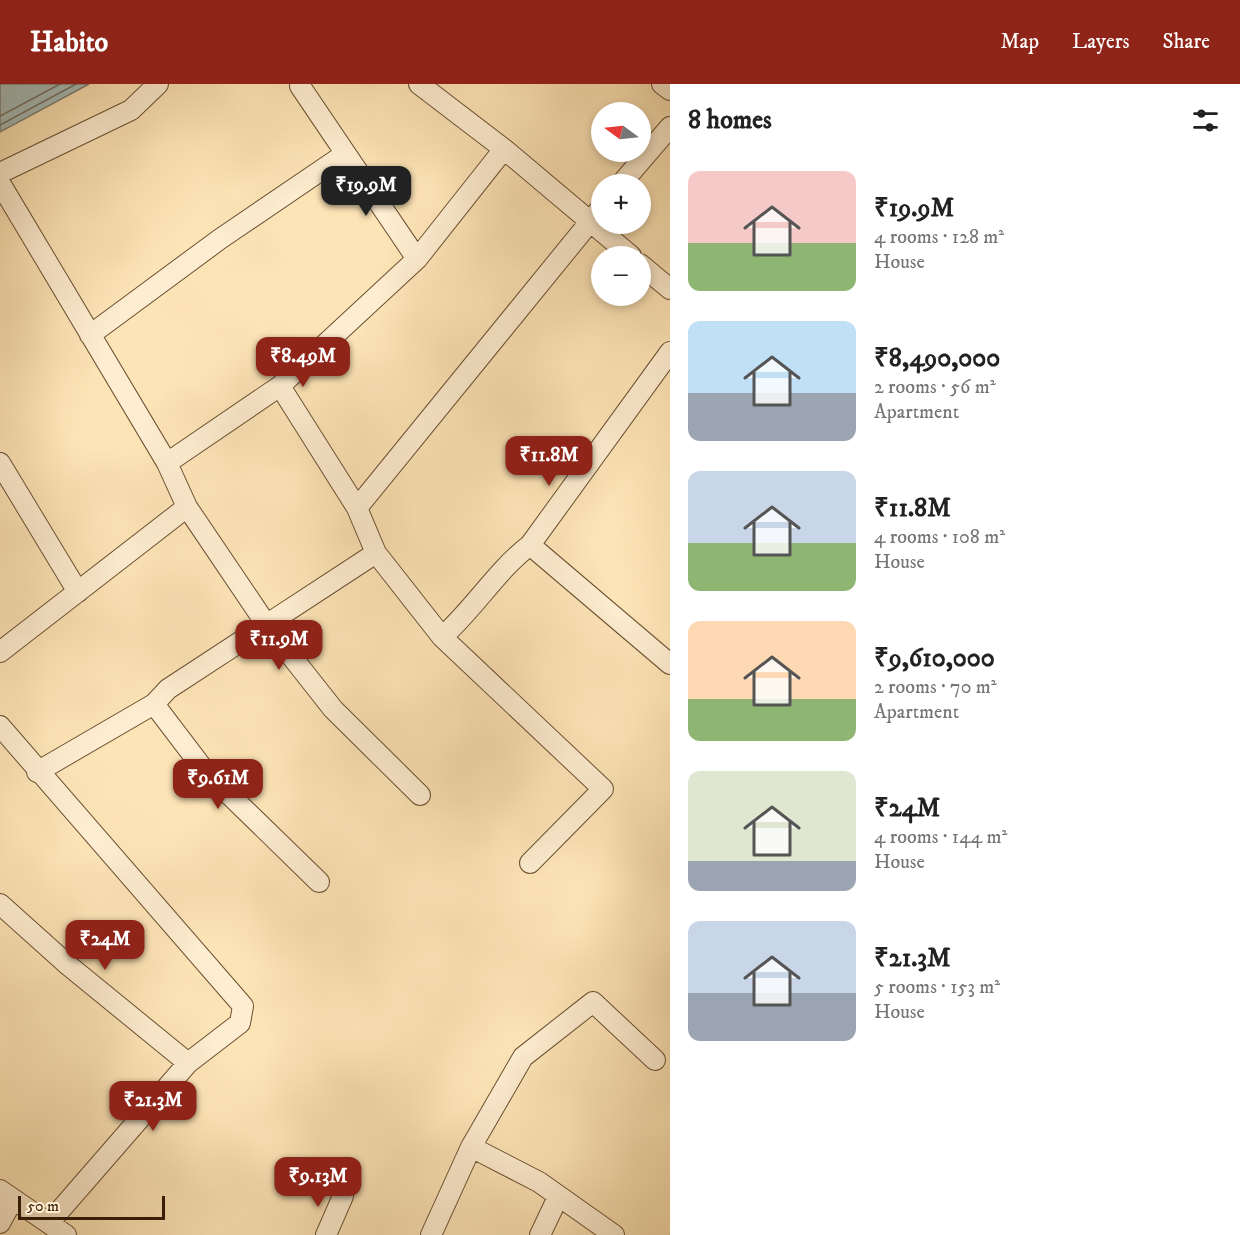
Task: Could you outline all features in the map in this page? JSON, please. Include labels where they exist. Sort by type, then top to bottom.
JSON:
[{"type":"street","points":[[0,173],[131,110],[158,84]]},
{"type":"street","points":[[419,84],[591,211]]},
{"type":"street","points":[[662,84],[670,90]]},
{"type":"street","points":[[300,86],[417,259]]},
{"type":"street","points":[[630,174],[670,127]]},
{"type":"street","points":[[167,463],[280,386],[417,259],[504,149]]},
{"type":"street","points":[[90,334],[219,239],[345,154]]},
{"type":"street","points":[[0,183],[167,463],[187,507],[266,624],[333,709],[420,795]]},
{"type":"street","points":[[357,508],[591,219]]},
{"type":"street","points":[[612,234],[622,246]]},
{"type":"street","points":[[651,273],[670,289]]},
{"type":"street","points":[[442,637],[461,620],[515,557],[530,545],[670,352]]},
{"type":"street","points":[[280,386],[357,508],[376,553],[442,637],[603,789],[530,863]]},
{"type":"street","points":[[0,463],[78,592]]},
{"type":"street","points":[[0,652],[187,507]]},
{"type":"street","points":[[530,545],[670,664]]},
{"type":"street","points":[[38,772],[154,704],[168,689],[376,553]]},
{"type":"street","points":[[154,704],[205,771],[319,882]]},
{"type":"street","points":[[0,726],[243,1006],[240,1023],[188,1063],[49,1223]]},
{"type":"street","points":[[0,904],[68,965],[188,1063]]},
{"type":"street","points":[[431,1235],[471,1147],[523,1057],[593,1002],[655,1060]]},
{"type":"street","points":[[471,1147],[539,1182],[614,1235]]},
{"type":"street","points":[[0,1223],[7,1195],[66,1235]]},
{"type":"street","points":[[326,1235],[344,1196]]},
{"type":"street","points":[[540,1235],[558,1197]]},
{"type":"water","points":[[0,84],[89,84],[0,132]]}]
